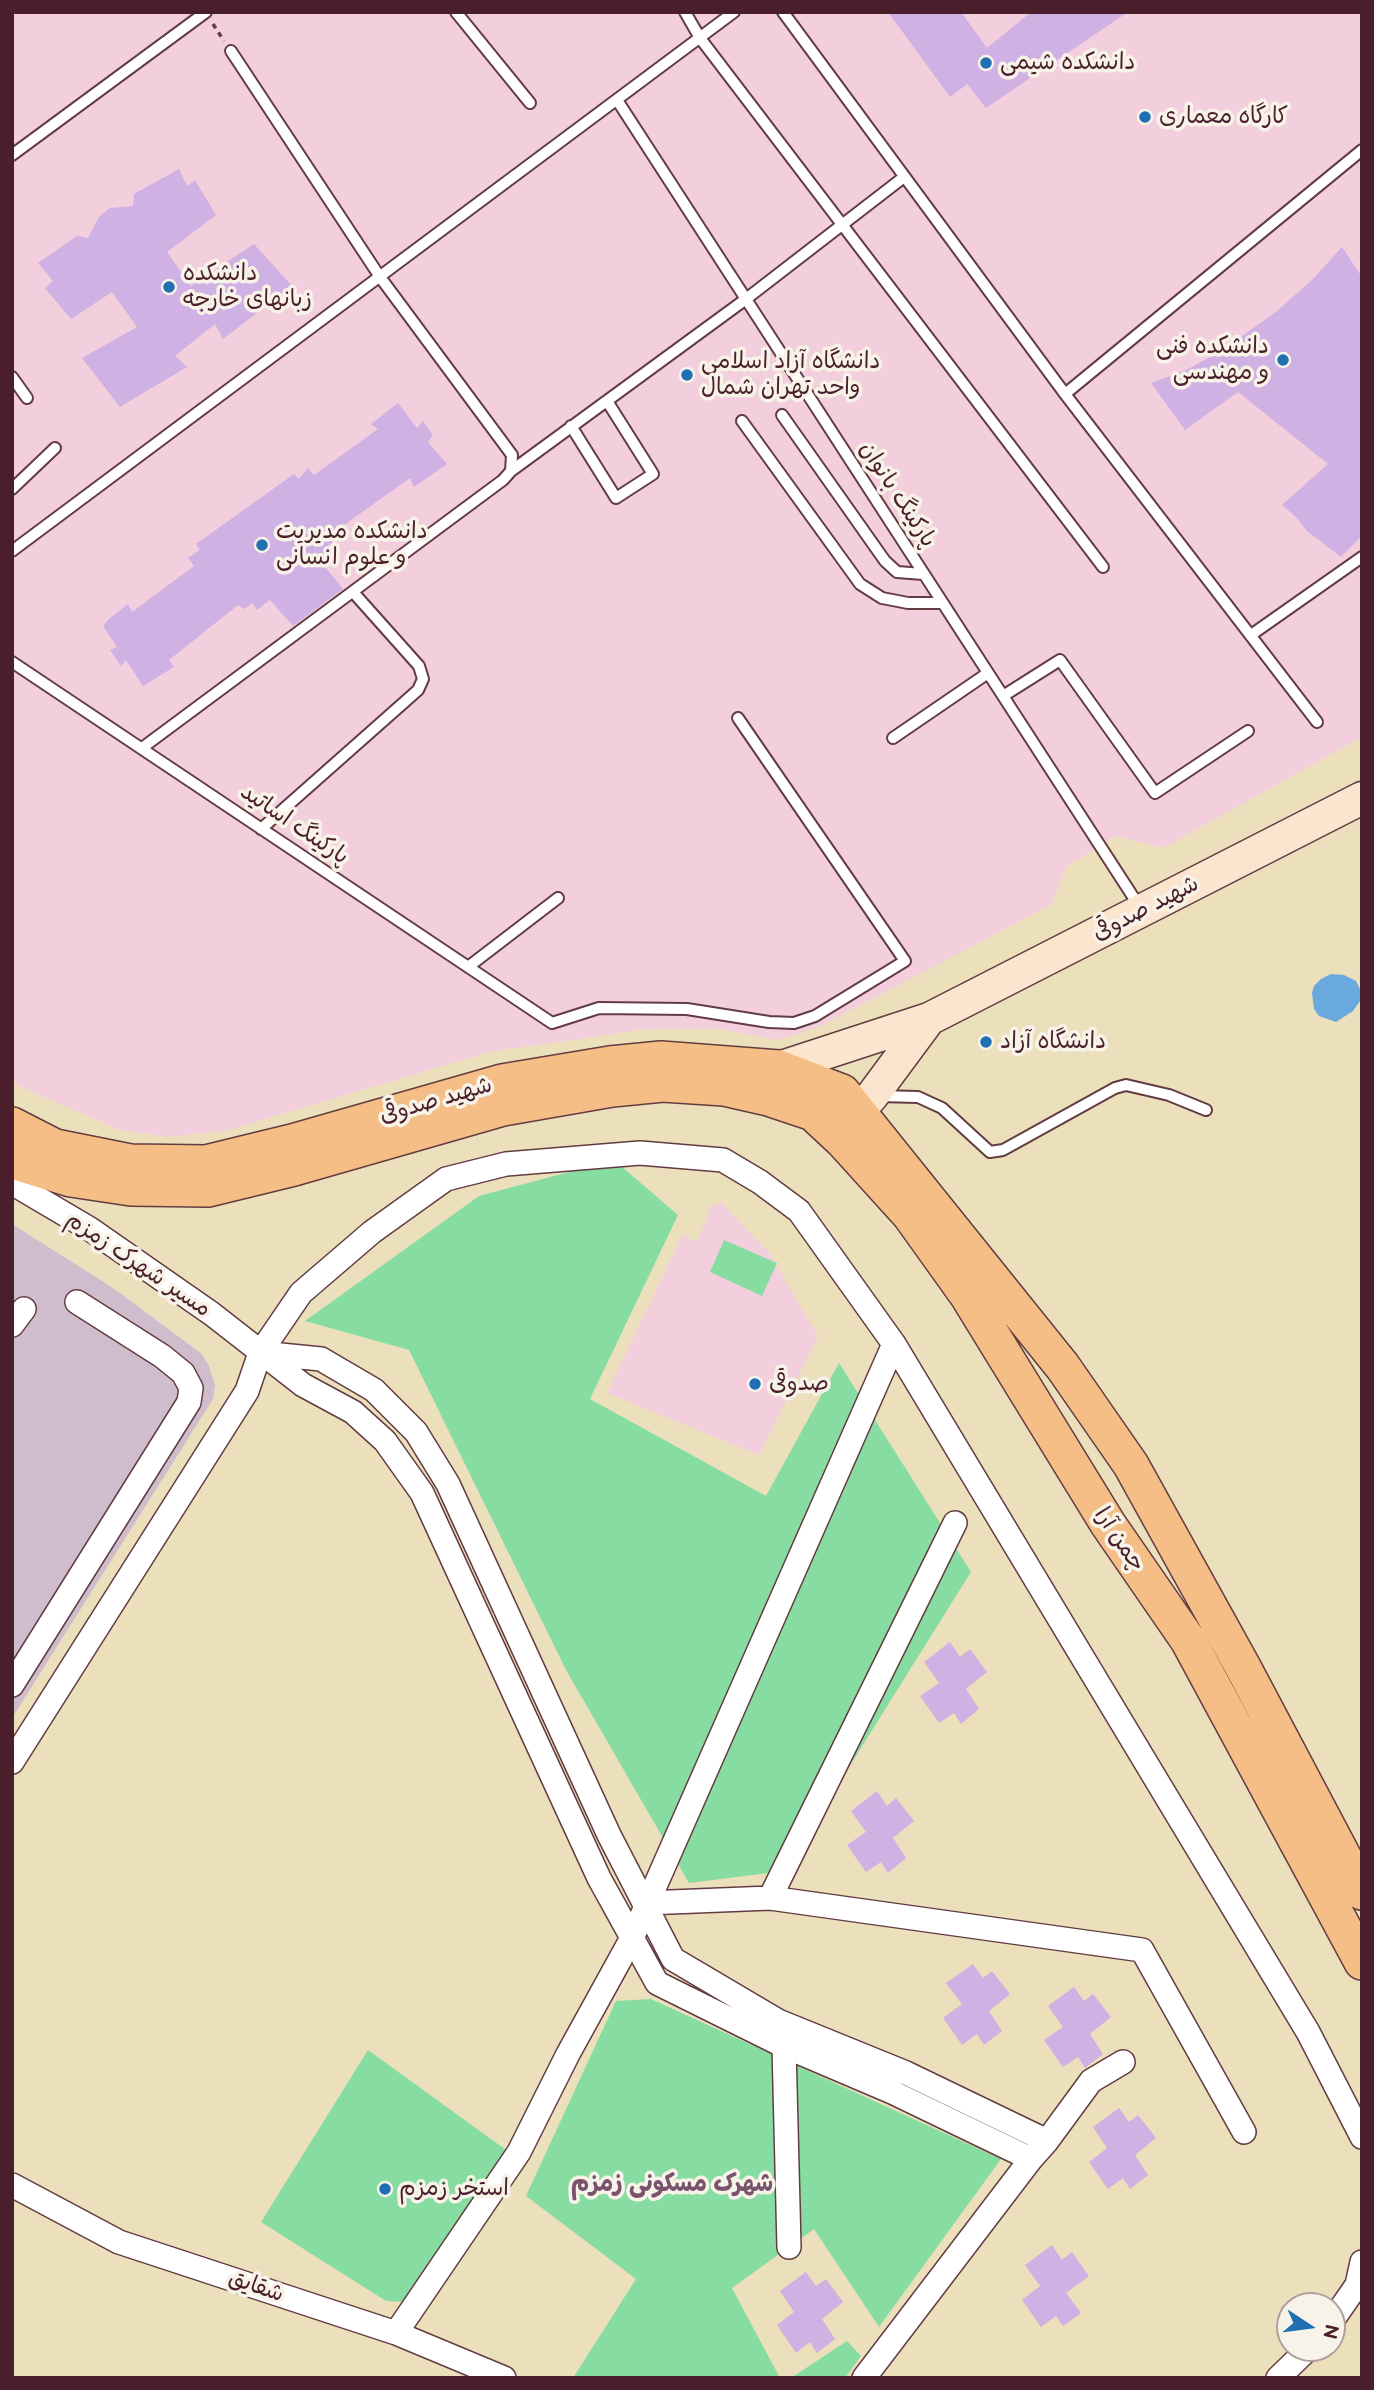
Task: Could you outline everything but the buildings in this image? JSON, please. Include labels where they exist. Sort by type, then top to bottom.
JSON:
[{"type":"main road","name":"شهید صدوقی","points":[[779,1068],[929,1019],[1362,798]]},
{"type":"main road","points":[[858,1116],[929,1019]]},
{"type":"main road","name":"شهید صدوقی","points":[[12,1125],[55,1147],[130,1162],[206,1163],[292,1142],[502,1082],[610,1064],[661,1059],[779,1068],[842,1091],[858,1116]]},
{"type":"main road","name":"شهید صدوقی","points":[[12,1161],[71,1179],[131,1188],[208,1189],[294,1168],[503,1108],[612,1089],[663,1084],[724,1088],[768,1098],[813,1113],[858,1116]]},
{"type":"main road","name":"چمن آرا","points":[[858,1116],[1063,1367],[1131,1465],[1250,1680],[1362,1892]]},
{"type":"main road","name":"چمن آرا","points":[[858,1116],[910,1215],[968,1296],[1064,1456],[1121,1545],[1188,1640],[1362,1962]]},
{"type":"main road","points":[[1064,1456],[1086,1461],[1097,1460],[1104,1452],[1108,1432]]},
{"type":"main road","points":[[1121,1545],[1122,1516],[1131,1509],[1143,1509],[1162,1518]]},
{"type":"street","points":[[12,1762],[247,1391],[260,1353],[301,1293],[372,1232],[446,1179],[506,1164],[640,1153],[723,1160],[760,1182],[799,1211],[894,1344],[1308,2032],[1362,2137]]},
{"type":"street","points":[[50,1207],[55,1185],[71,1179]]},
{"type":"street","name":"مسیر شهرک زمزم","points":[[12,1183],[90,1229],[190,1298],[303,1385],[354,1412],[385,1441],[422,1493],[599,1878],[657,1983],[784,2046],[899,2082]]},
{"type":"street","points":[[12,1685],[189,1402],[191,1388],[183,1373],[162,1356],[76,1302]]},
{"type":"street","points":[[396,2333],[519,2152],[568,2054],[633,1936],[894,1344]]},
{"type":"street","points":[[260,1353],[321,1359],[374,1390],[416,1432],[448,1483],[608,1835],[673,1959],[778,2021],[899,2082],[1031,2159]]},
{"type":"street","points":[[770,1898],[955,1523]]},
{"type":"street","points":[[646,1903],[770,1898],[1142,1950],[1244,2132]]},
{"type":"street","points":[[778,2021],[784,2046],[789,2247]]},
{"type":"street","points":[[864,2378],[1091,2081],[1123,2062]]},
{"type":"street","points":[[899,2082],[1047,2141]]},
{"type":"street","name":"شقایق","points":[[12,2185],[119,2242],[396,2333],[504,2378]]},
{"type":"street","points":[[1346,2300],[1357,2284],[1362,2262]]},
{"type":"street","points":[[1278,2378],[1295,2362]]},
{"type":"lane","points":[[12,155],[206,12]]},
{"type":"lane","points":[[456,12],[530,103]]},
{"type":"lane","points":[[685,12],[700,37],[1103,567]]},
{"type":"lane","points":[[12,551],[734,12]]},
{"type":"lane","points":[[783,12],[1066,394],[1317,722]]},
{"type":"lane","points":[[231,51],[380,277],[512,455],[511,471]]},
{"type":"lane","name":"پارکینگ بانوان","points":[[617,100],[1142,911]]},
{"type":"lane","points":[[1066,394],[1362,150]]},
{"type":"lane","points":[[142,748],[503,480],[571,426],[746,299],[904,177]]},
{"type":"lane","points":[[12,377],[27,398]]},
{"type":"lane","points":[[571,426],[616,498],[653,474],[607,401]]},
{"type":"lane","points":[[782,415],[885,561],[897,572],[923,574]]},
{"type":"lane","points":[[742,421],[860,584],[883,598],[908,603],[941,603]]},
{"type":"lane","points":[[12,489],[55,448]]},
{"type":"lane","points":[[1251,635],[1362,557]]},
{"type":"lane","points":[[261,829],[418,690],[423,679],[419,666],[353,592]]},
{"type":"lane","points":[[1003,696],[1060,660],[1155,793],[1248,731]]},
{"type":"lane","name":"پارکینگ اساتید","points":[[12,662],[552,1023],[598,1008],[687,1009],[769,1022],[794,1023],[815,1016],[905,961],[738,718]]},
{"type":"lane","points":[[893,738],[988,673]]},
{"type":"lane","points":[[468,967],[558,898]]},
{"type":"lane","points":[[858,1116],[918,1097],[942,1108],[990,1152],[1003,1150],[1115,1088],[1126,1086],[1169,1095],[1206,1110]]},
{"type":"path","points":[[206,12],[231,51]]},
{"type":"shaded area","name":"دانشگاه آزاد اسلامی واحد تهران شمال","points":[[12,12],[1362,12],[1362,737],[1163,848],[1116,836],[1066,867],[1052,904],[823,1025],[779,1040],[721,1029],[646,1029],[489,1052],[225,1131],[168,1137],[120,1130],[23,1088],[12,1081]]},
{"type":"shaded area","points":[[720,1202],[769,1252],[818,1336],[759,1455],[607,1393],[683,1234],[697,1242],[713,1203],[717,1206]]},
{"type":"shaded area","points":[[12,1224],[113,1288],[202,1354],[215,1385],[213,1399],[12,1718]]},
{"type":"green space","points":[[614,1160],[678,1215],[590,1399],[766,1496],[839,1363],[971,1572],[784,1871],[689,1883],[566,1670],[409,1350],[305,1321],[479,1196]]},
{"type":"green space","points":[[724,1240],[777,1263],[762,1296],[710,1272]]},
{"type":"green space","points":[[651,1999],[1001,2159],[879,2327],[814,2229],[732,2288],[780,2378],[573,2378],[636,2279],[526,2196],[616,2001]]},
{"type":"green space","name":"استخر زمزم","points":[[368,2050],[513,2155],[404,2302],[386,2301],[261,2222]]},
{"type":"green space","points":[[847,2341],[861,2356],[845,2378],[791,2378]]},
{"type":"water","points":[[1331,974],[1344,975],[1356,981],[1361,991],[1360,1001],[1353,1011],[1336,1022],[1319,1016],[1314,1009],[1312,993],[1314,986],[1321,979]]},
{"type":"place","name":"دانشکده شیمی","points":[[986,63]]},
{"type":"place","name":"کارگاه معماری","points":[[1145,117]]},
{"type":"place","name":"دانشکده زبانهای خارجه","points":[[169,287]]},
{"type":"place","name":"دانشکده فنی و مهندسی","points":[[1283,360]]},
{"type":"place","name":"دانشگاه آزاد اسلامی واحد تهران شمال","points":[[687,375]]},
{"type":"place","name":"دانشکده مدیریت و علوم انسانی","points":[[262,545]]},
{"type":"place","name":"دانشگاه آزاد","points":[[986,1042]]},
{"type":"place","name":"صدوقی","points":[[755,1384]]},
{"type":"place","name":"استخر زمزم","points":[[385,2189]]},
{"type":"district","name":"شهرک مسکونی زمزم","points":[[672,2185]]}]
